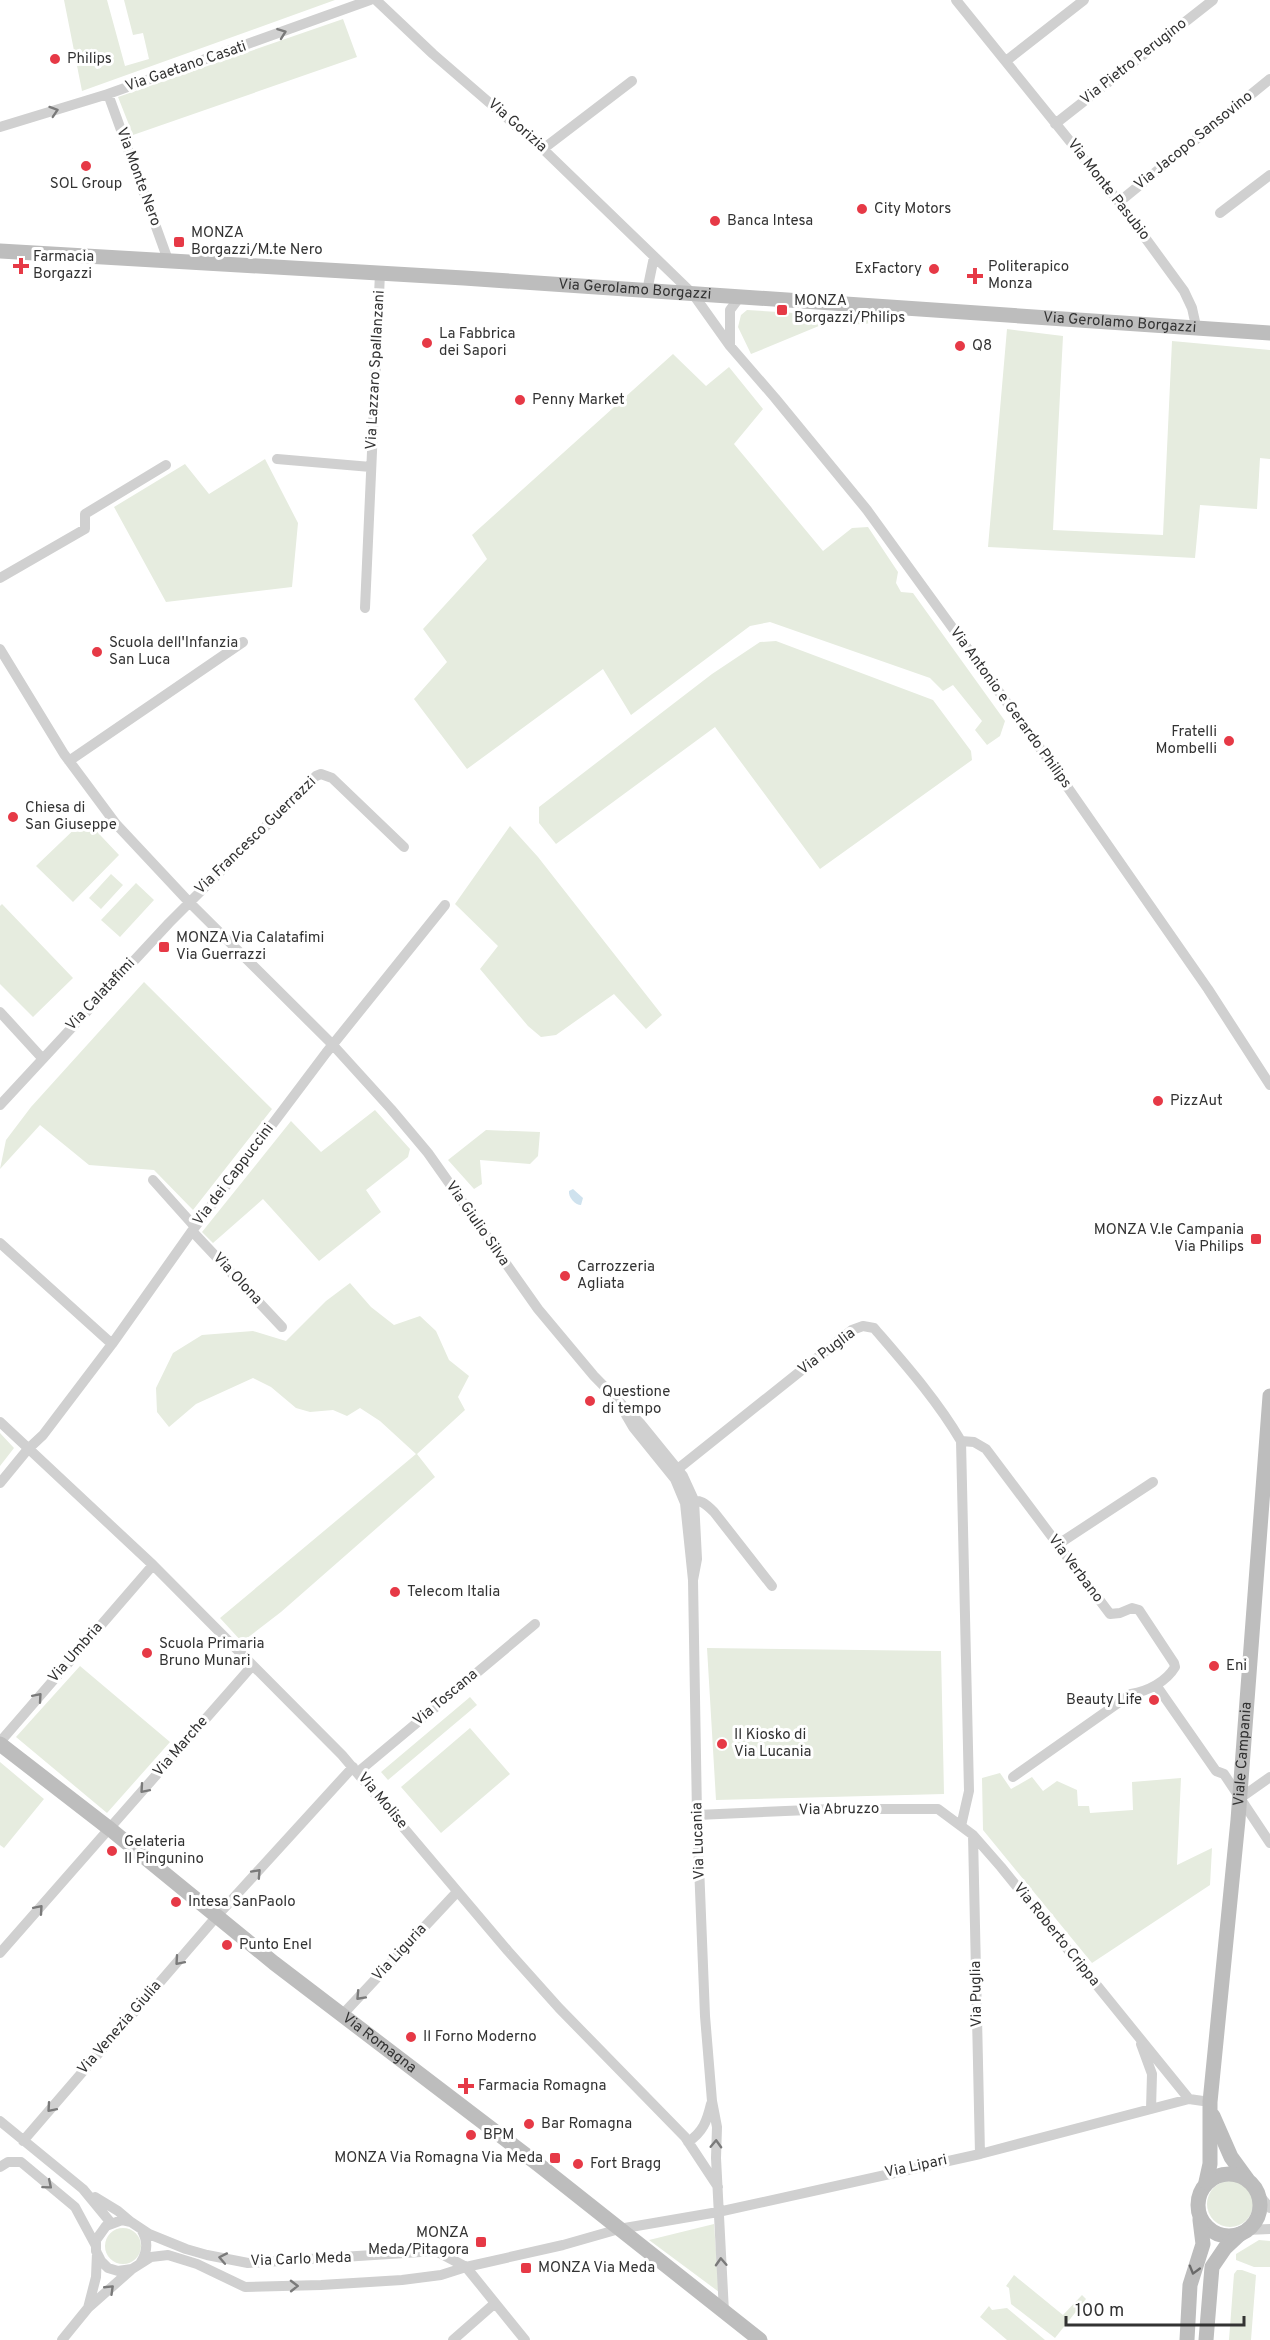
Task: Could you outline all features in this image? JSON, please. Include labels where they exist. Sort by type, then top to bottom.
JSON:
[{"type":"street","name":"Via Gaetano Casati","points":[[0,127],[108,94],[370,0]]},
{"type":"street","name":"Via Gorizia","points":[[376,0],[433,54],[543,148],[693,294]]},
{"type":"street","points":[[1006,61],[1084,0]]},
{"type":"street","name":"Via Pietro Perugino","points":[[1055,124],[1213,0]]},
{"type":"street","name":"Via Monte Pasubio","points":[[959,1],[1119,202],[1184,291],[1192,308],[1196,326]]},
{"type":"street","name":"Via Jacopo Sansovino","points":[[1119,202],[1270,79]]},
{"type":"street","points":[[543,148],[632,81]]},
{"type":"street","name":"Via Monte Nero","points":[[108,94],[168,260]]},
{"type":"street","points":[[1220,213],[1270,175]]},
{"type":"street","name":"Via Gerolamo Borgazzi","points":[[0,251],[380,273],[1196,326],[1270,333]]},
{"type":"street","points":[[647,291],[654,257]]},
{"type":"street","name":"Via Lazzaro Spallanzani","points":[[365,608],[380,273]]},
{"type":"street","name":"Via Antonio e Gerardo Philips","points":[[693,294],[729,346],[867,510],[1057,772],[1209,989],[1270,1085]]},
{"type":"street","points":[[729,346],[730,310],[739,298]]},
{"type":"street","name":"Via Lazzaro Spallanzani","points":[[277,459],[371,466]]},
{"type":"street","points":[[0,578],[85,529],[85,514],[166,465]]},
{"type":"street","points":[[69,761],[243,642]]},
{"type":"street","name":"Via Francesco Guerrazzi","points":[[0,649],[69,761],[116,824],[189,902],[333,1044]]},
{"type":"street","name":"Via Francesco Guerrazzi","points":[[189,902],[313,779],[321,774],[332,778],[404,847]]},
{"type":"street","name":"Via Calatafimi","points":[[0,1116],[8,1098],[42,1058],[189,902]]},
{"type":"street","name":"Via dei Cappuccini","points":[[0,1484],[28,1449],[43,1435],[112,1344],[193,1229],[333,1044],[445,905]]},
{"type":"street","points":[[0,1012],[42,1058]]},
{"type":"street","name":"Via Giulio Silva","points":[[333,1044],[428,1153],[525,1293],[620,1404],[640,1423],[675,1472],[690,1502],[704,1502],[714,1512],[772,1586]]},
{"type":"street","name":"Via Olona","points":[[153,1180],[193,1229],[282,1327]]},
{"type":"street","points":[[0,1234],[18,1258]]},
{"type":"street","points":[[0,1243],[112,1344]]},
{"type":"street","name":"Via Puglia","points":[[675,1472],[852,1330],[863,1326],[874,1328],[902,1360],[948,1420],[961,1442]]},
{"type":"street","name":"Viale Campania","points":[[1206,2182],[1210,2164],[1210,2106],[1239,1799],[1270,1396]]},
{"type":"street","name":"Via Molise","points":[[0,1422],[153,1565],[356,1770],[457,1892],[559,2008],[688,2142],[718,2187]]},
{"type":"street","points":[[961,1442],[969,1791],[962,1827]]},
{"type":"street","name":"Via Verbano","points":[[961,1442],[974,1442],[986,1449],[1110,1614],[1114,1615],[1132,1608],[1139,1610],[1174,1663],[1174,1670],[1156,1685]]},
{"type":"street","points":[[1057,1545],[1153,1482]]},
{"type":"street","name":"Via Lucania","points":[[690,1502],[697,1559],[693,1580],[697,1815],[705,2016],[712,2101],[717,2127],[718,2187]]},
{"type":"street","name":"Via Umbria","points":[[0,1743],[153,1565]]},
{"type":"street","name":"Via Toscana","points":[[217,1916],[356,1770],[535,1624]]},
{"type":"street","name":"Via Marche","points":[[0,1953],[252,1666]]},
{"type":"street","points":[[1013,1777],[1131,1694],[1145,1692],[1156,1685],[1216,1772],[1224,1774],[1270,1843]]},
{"type":"street","name":"Via Romagna","points":[[0,1743],[110,1828],[274,1963],[343,2014],[760,2340]]},
{"type":"street","points":[[1239,1799],[1270,1777]]},
{"type":"street","name":"Via Abruzzo","points":[[697,1815],[832,1809],[938,1809],[973,1835]]},
{"type":"street","name":"Via Puglia","points":[[973,1835],[980,2154]]},
{"type":"street","name":"Via Roberto Crippa","points":[[973,1835],[1001,1866],[1189,2099]]},
{"type":"street","name":"Via Liguria","points":[[343,2014],[457,1892]]},
{"type":"street","name":"Via Venezia Giulia","points":[[23,2140],[217,1916]]},
{"type":"street","name":"Via Roberto Crippa","points":[[1137,2036],[1152,2074],[1151,2109]]},
{"type":"street","name":"Via Lipari","points":[[619,2229],[718,2212],[980,2154],[1189,2099],[1210,2106]]},
{"type":"street","name":"Via Lucania","points":[[688,2142],[697,2137],[706,2125],[712,2101]]},
{"type":"street","name":"Viale Campania","points":[[1210,2106],[1230,2157],[1247,2179]]},
{"type":"street","name":"Via Carlo Meda","points":[[0,2121],[87,2193],[118,2211],[135,2225]]},
{"type":"street","points":[[0,2167],[8,2162],[21,2162],[75,2207],[86,2224],[96,2249]]},
{"type":"street","points":[[1187,2340],[1191,2285],[1203,2244],[1198,2197],[1206,2182],[1225,2173],[1235,2174],[1247,2179],[1270,2208]]},
{"type":"street","points":[[718,2187],[724,2312]]},
{"type":"street","name":"Via Carlo Meda","points":[[87,2193],[111,2223],[122,2220],[195,2252],[248,2263],[436,2251],[466,2266],[525,2340]]},
{"type":"street","points":[[1206,2340],[1212,2267],[1224,2248],[1256,2221],[1259,2213],[1258,2194]]},
{"type":"street","points":[[1198,2214],[1204,2224],[1214,2232],[1227,2236],[1270,2229]]},
{"type":"street","points":[[88,2308],[96,2277],[96,2249],[101,2230],[111,2223]]},
{"type":"street","points":[[62,2340],[88,2308],[145,2257],[147,2244],[144,2235],[135,2225]]},
{"type":"street","name":"Via Carlo Meda","points":[[96,2249],[101,2262],[110,2269],[121,2271],[136,2267],[154,2256],[173,2256],[197,2264],[245,2287],[321,2285],[441,2275],[466,2266],[563,2245],[619,2229]]},
{"type":"street","points":[[453,2340],[494,2304]]},
{"type":"shaded area","points":[[64,0],[107,0],[125,66],[149,59],[143,33],[133,35],[124,0],[335,0],[82,91]]},
{"type":"shaded area","points":[[343,19],[357,57],[133,135],[118,97]]},
{"type":"shaded area","points":[[747,310],[892,319],[900,321],[848,325],[843,316],[751,354],[738,327],[741,315]]},
{"type":"shaded area","points":[[1007,329],[1063,336],[1053,530],[1163,535],[1172,341],[1270,350],[1270,459],[1260,458],[1257,509],[1200,505],[1195,558],[988,547]]},
{"type":"shaded area","points":[[673,354],[706,386],[729,367],[763,409],[734,444],[823,551],[852,528],[868,527],[898,572],[896,583],[901,592],[913,593],[1005,721],[1000,736],[987,745],[975,730],[982,721],[953,685],[943,691],[930,678],[770,622],[750,626],[631,715],[603,669],[467,769],[414,699],[447,662],[423,629],[487,559],[472,535]]},
{"type":"shaded area","points":[[265,459],[298,523],[292,587],[166,602],[114,507],[185,464],[209,494]]},
{"type":"shaded area","points":[[776,641],[933,700],[971,751],[972,760],[820,869],[715,727],[556,844],[539,823],[539,807],[712,674],[760,642]]},
{"type":"shaded area","points":[[85,819],[119,855],[73,902],[36,866]]},
{"type":"shaded area","points":[[510,826],[538,857],[662,1015],[646,1029],[614,994],[556,1035],[541,1037],[528,1026],[480,969],[498,946],[455,904]]},
{"type":"shaded area","points":[[111,874],[123,885],[101,909],[89,898]]},
{"type":"shaded area","points":[[136,883],[154,900],[120,937],[101,920]]},
{"type":"shaded area","points":[[2,904],[73,978],[33,1017],[0,984],[0,906]]},
{"type":"shaded area","points":[[144,982],[272,1109],[193,1210],[154,1170],[89,1165],[40,1125],[0,1169],[6,1140],[31,1107]]},
{"type":"shaded area","points":[[375,1110],[410,1149],[408,1157],[366,1190],[381,1212],[319,1261],[263,1199],[213,1243],[202,1232],[291,1121],[321,1152]]},
{"type":"shaded area","points":[[486,1130],[540,1132],[538,1156],[530,1164],[480,1160],[482,1184],[474,1189],[448,1160]]},
{"type":"shaded area","points":[[350,1283],[371,1307],[394,1325],[420,1316],[436,1331],[449,1360],[469,1376],[458,1397],[465,1410],[417,1454],[435,1477],[281,1612],[242,1642],[220,1618],[416,1454],[380,1421],[360,1408],[347,1416],[333,1410],[310,1412],[296,1408],[271,1387],[253,1378],[196,1404],[169,1427],[157,1412],[156,1388],[173,1353],[202,1335],[253,1331],[286,1341],[326,1301]]},
{"type":"shaded area","points":[[0,1433],[14,1448],[0,1466]]},
{"type":"shaded area","points":[[707,1648],[941,1651],[944,1794],[716,1800]]},
{"type":"shaded area","points":[[80,1666],[170,1742],[107,1813],[16,1737]]},
{"type":"shaded area","points":[[470,1697],[477,1705],[388,1780],[381,1772]]},
{"type":"shaded area","points":[[470,1728],[510,1774],[441,1833],[401,1787]]},
{"type":"shaded area","points":[[0,1762],[44,1799],[4,1848],[0,1845]]},
{"type":"shaded area","points":[[1000,1773],[1011,1789],[1032,1777],[1043,1791],[1057,1781],[1077,1790],[1078,1806],[1089,1806],[1090,1813],[1133,1810],[1132,1782],[1181,1778],[1177,1865],[1212,1848],[1210,1885],[1092,1963],[983,1830],[982,1778]]},
{"type":"shaded area","points":[[1230,2181],[1246,2188],[1253,2204],[1246,2220],[1230,2227],[1214,2220],[1207,2204],[1214,2188]]},
{"type":"shaded area","points":[[714,2224],[719,2292],[649,2240]]},
{"type":"shaded area","points":[[123,2228],[135,2234],[141,2246],[135,2258],[123,2264],[111,2258],[105,2246],[111,2234]]},
{"type":"shaded area","points":[[1259,2240],[1270,2241],[1270,2267],[1254,2267],[1236,2260],[1236,2254]]},
{"type":"shaded area","points":[[1237,2270],[1256,2275],[1251,2340],[1229,2340],[1234,2274]]},
{"type":"shaded area","points":[[1014,2275],[1063,2315],[1082,2295],[1086,2299],[1055,2338],[1011,2304],[1009,2288],[1006,2286]]},
{"type":"shaded area","points":[[989,2306],[992,2310],[1007,2308],[1045,2340],[1007,2340],[980,2317]]},
{"type":"water","points":[[573,1189],[583,1198],[581,1205],[576,1204],[571,1198],[569,1191]]},
{"type":"place","name":"Philips","points":[[55,59]]},
{"type":"place","name":"SOL Group","points":[[86,166]]},
{"type":"place","name":"City Motors","points":[[862,209]]},
{"type":"place","name":"Banca Intesa","points":[[715,221]]},
{"type":"place","name":"MONZA Borgazzi/M.te Nero","points":[[179,242]]},
{"type":"place","name":"Farmacia Borgazzi","points":[[21,266]]},
{"type":"place","name":"ExFactory","points":[[934,269]]},
{"type":"place","name":"Politerapico Monza","points":[[975,276]]},
{"type":"place","name":"MONZA Borgazzi/Philips","points":[[782,310]]},
{"type":"place","name":"La Fabbrica dei Sapori","points":[[427,343]]},
{"type":"place","name":"Q8","points":[[960,346]]},
{"type":"place","name":"Penny Market","points":[[520,400]]},
{"type":"place","name":"Scuola dell'Infanzia San Luca","points":[[97,652]]},
{"type":"place","name":"Fratelli Mombelli","points":[[1229,741]]},
{"type":"place","name":"Chiesa di San Giuseppe","points":[[13,817]]},
{"type":"place","name":"MONZA Via Calatafimi Via Guerrazzi","points":[[164,947]]},
{"type":"place","name":"PizzAut","points":[[1158,1101]]},
{"type":"place","name":"MONZA V.le Campania Via Philips","points":[[1256,1239]]},
{"type":"place","name":"Carrozzeria Agliata","points":[[565,1276]]},
{"type":"place","name":"Questione di tempo","points":[[590,1401]]},
{"type":"place","name":"Telecom Italia","points":[[395,1592]]},
{"type":"place","name":"Scuola Primaria Bruno Munari","points":[[147,1653]]},
{"type":"place","name":"Eni","points":[[1214,1666]]},
{"type":"place","name":"Beauty Life","points":[[1154,1700]]},
{"type":"place","name":"Il Kiosko di Via Lucania","points":[[722,1744]]},
{"type":"place","name":"Gelateria Il Pingunino","points":[[112,1851]]},
{"type":"place","name":"Intesa SanPaolo","points":[[176,1902]]},
{"type":"place","name":"Punto Enel","points":[[227,1945]]},
{"type":"place","name":"Il Forno Moderno","points":[[411,2037]]},
{"type":"place","name":"Farmacia Romagna","points":[[466,2086]]},
{"type":"place","name":"Bar Romagna","points":[[529,2124]]},
{"type":"place","name":"BPM","points":[[471,2135]]},
{"type":"place","name":"MONZA Via Romagna Via Meda","points":[[555,2158]]},
{"type":"place","name":"Fort Bragg","points":[[578,2164]]},
{"type":"place","name":"MONZA Meda/Pitagora","points":[[481,2242]]},
{"type":"place","name":"MONZA Via Meda","points":[[526,2268]]}]
